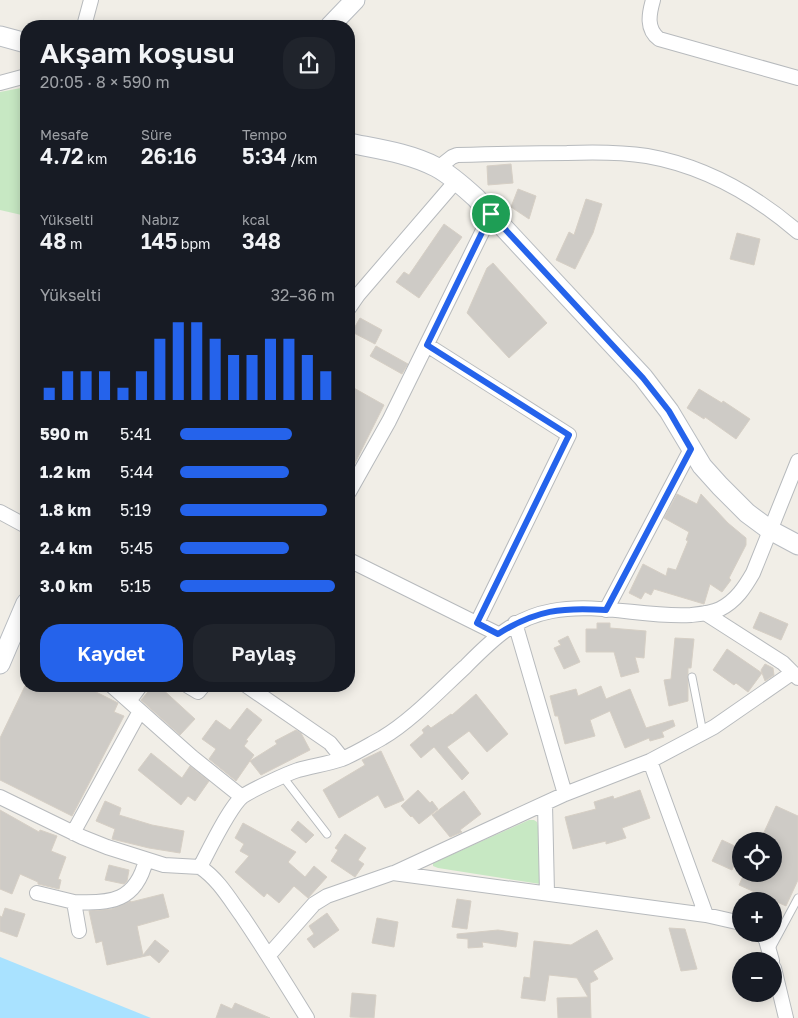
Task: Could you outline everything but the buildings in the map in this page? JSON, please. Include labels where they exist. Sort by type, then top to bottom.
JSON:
[{"type":"main road","points":[[336,20],[355,0]]},
{"type":"main road","points":[[0,36],[20,41]]},
{"type":"main road","points":[[355,144],[413,158],[438,168],[456,181],[491,214],[643,378],[669,411],[702,466],[733,501],[770,530],[798,545]]},
{"type":"main road","points":[[0,664],[20,624]]},
{"type":"street","points":[[86,20],[91,0]]},
{"type":"street","points":[[653,0],[650,27],[653,34],[659,39],[798,78]]},
{"type":"street","points":[[0,83],[20,78]]},
{"type":"street","points":[[438,168],[457,155],[614,153],[649,156],[723,180],[756,200],[798,232]]},
{"type":"street","points":[[355,299],[456,181]]},
{"type":"street","points":[[355,481],[389,421],[491,214]]},
{"type":"street","points":[[427,345],[569,435],[477,623]]},
{"type":"street","points":[[606,610],[691,449]]},
{"type":"street","points":[[200,866],[228,816],[242,797],[296,771],[342,758],[383,737],[411,716],[498,634],[515,623],[536,614],[562,609],[606,610],[656,615],[705,613],[720,609],[733,600],[753,573],[798,461]]},
{"type":"street","points":[[0,512],[20,523]]},
{"type":"street","points":[[355,563],[498,634]]},
{"type":"street","points":[[268,954],[314,904],[327,896],[393,873],[566,794],[650,761],[714,727],[795,676],[782,663],[705,613]]},
{"type":"street","points":[[515,623],[566,794]]},
{"type":"street","points":[[120,692],[192,757],[242,797]]},
{"type":"street","points":[[129,701],[136,692]]},
{"type":"street","points":[[256,692],[330,743],[342,758]]},
{"type":"street","points":[[73,833],[140,711]]},
{"type":"street","points":[[650,761],[706,915]]},
{"type":"street","points":[[0,797],[106,847],[146,860],[176,867],[200,866],[223,889],[268,954],[307,1018]]},
{"type":"street","points":[[545,804],[547,893]]},
{"type":"street","points":[[37,893],[74,902],[94,903],[108,901],[123,896],[138,882],[146,860]]},
{"type":"street","points":[[393,873],[706,915],[732,921]]},
{"type":"street","points":[[74,902],[79,931]]},
{"type":"street","points":[[782,1001],[786,1018]]},
{"type":"lane","points":[[692,677],[703,733]]},
{"type":"lane","points":[[283,777],[327,834]]},
{"type":"lane","points":[[773,952],[798,898]]},
{"type":"green space","points":[[20,88],[20,215],[0,210],[0,92]]},
{"type":"green space","points":[[529,820],[537,822],[538,827],[540,884],[433,866],[433,863]]},
{"type":"water","points":[[0,957],[151,1018],[0,1018]]},
{"type":"route","points":[[491,214],[643,378],[669,411],[691,449],[606,610],[574,608],[536,614],[515,623],[498,634],[477,623],[569,435],[427,345],[491,214]]}]
